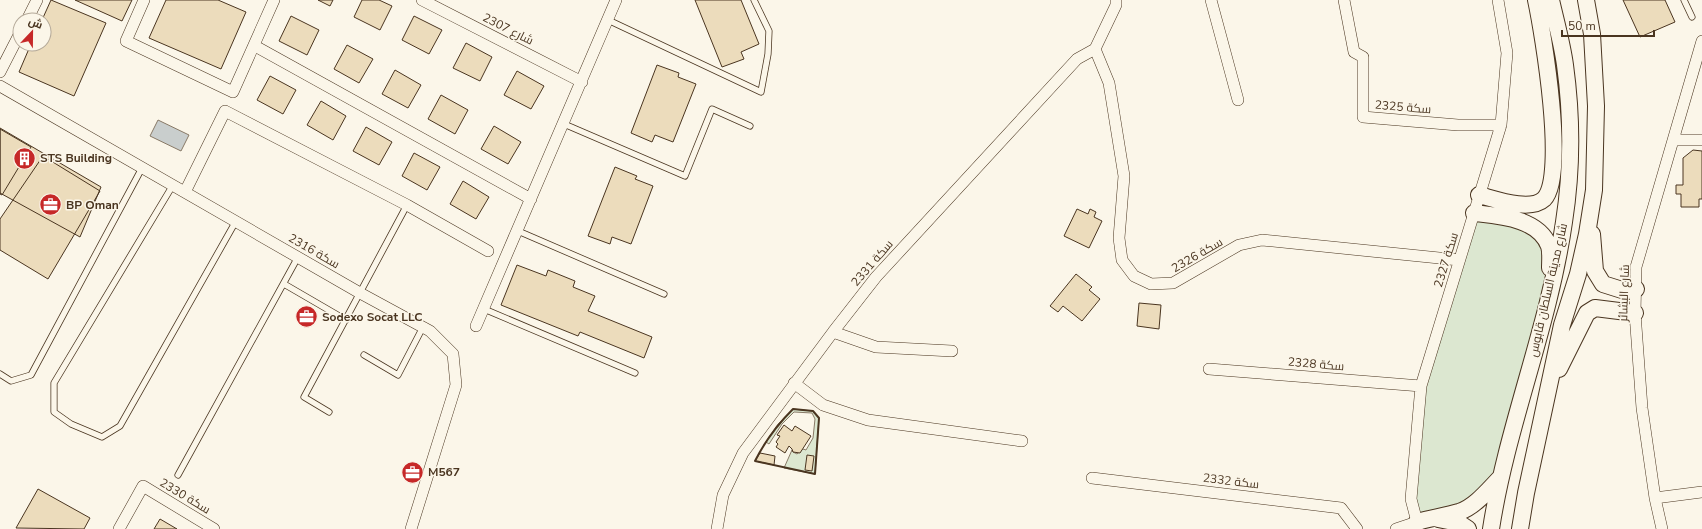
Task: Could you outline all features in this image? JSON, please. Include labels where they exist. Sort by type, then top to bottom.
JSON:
[{"type":"main road","points":[[1479,195],[1516,205],[1532,204],[1544,199],[1550,185],[1553,114],[1545,44],[1536,0]]},
{"type":"main road","name":"شارع مدينة السلطان قابوس","points":[[1491,529],[1500,478],[1548,299],[1564,221],[1568,186],[1570,133],[1566,66],[1551,0]]},
{"type":"main road","points":[[1563,0],[1569,33],[1574,77],[1575,110],[1570,133]]},
{"type":"main road","name":"شارع مدينة السلطان قابوس","points":[[1520,529],[1526,493],[1562,325],[1578,274],[1594,190],[1596,106],[1592,34],[1586,0]]},
{"type":"main road","points":[[1591,208],[1594,271],[1603,284],[1622,290],[1636,289]]},
{"type":"main road","points":[[1474,213],[1522,221],[1540,232],[1550,247],[1548,299]]},
{"type":"main road","points":[[1548,392],[1587,313],[1595,308],[1635,313]]},
{"type":"main road","points":[[1421,523],[1461,512],[1472,505],[1500,478]]},
{"type":"main road","points":[[1421,523],[1458,523],[1468,529]]},
{"type":"street","points":[[31,12],[37,0]]},
{"type":"street","points":[[144,0],[126,41],[233,92],[255,46],[274,0]]},
{"type":"street","name":"2307 شارع","points":[[422,0],[582,82]]},
{"type":"street","points":[[476,326],[616,0]]},
{"type":"street","points":[[1095,49],[1116,5],[1116,0]]},
{"type":"street","points":[[1211,0],[1238,100]]},
{"type":"street","name":"سكة 2325","points":[[1344,0],[1354,52],[1363,57],[1363,117],[1458,125],[1501,125]]},
{"type":"street","name":"سكة 2327","points":[[1421,523],[1410,499],[1421,386],[1501,125],[1507,53],[1498,0]]},
{"type":"street","name":"شارع البشائر","points":[[1662,529],[1655,498],[1642,408],[1635,313],[1636,267],[1702,41]]},
{"type":"street","points":[[255,46],[530,199]]},
{"type":"street","points":[[0,72],[12,49]]},
{"type":"street","name":"سكة 2326","points":[[1095,49],[1109,83],[1124,176],[1119,238],[1122,260],[1134,276],[1150,284],[1173,283],[1239,245],[1262,240],[1459,260]]},
{"type":"street","name":"سكة 2331","points":[[717,529],[723,495],[743,454],[833,332],[886,265],[1074,62],[1095,49]]},
{"type":"street","name":"2316 سكة","points":[[0,86],[360,293],[430,331],[453,354],[456,385],[411,529]]},
{"type":"street","points":[[185,192],[225,111],[407,205],[488,251]]},
{"type":"street","points":[[1674,140],[1702,140]]},
{"type":"street","points":[[833,332],[876,347],[952,351]]},
{"type":"street","name":"سكة 2328","points":[[1209,369],[1421,386]]},
{"type":"street","points":[[794,383],[823,405],[868,420],[1022,440]]},
{"type":"street","name":"سكة 2332","points":[[1092,478],[1341,508],[1357,529]]},
{"type":"street","name":"سكة 2330","points":[[119,529],[143,486],[214,529]]},
{"type":"street","points":[[1655,498],[1702,492]]},
{"type":"street","points":[[1396,529],[1421,523]]},
{"type":"lane","points":[[608,20],[761,92],[768,54],[769,31],[754,0]]},
{"type":"lane","points":[[1684,0],[1692,17]]},
{"type":"lane","points":[[564,124],[685,176],[712,110],[750,126]]},
{"type":"lane","points":[[0,374],[11,381],[32,375],[142,168]]},
{"type":"lane","points":[[173,185],[54,383],[54,412],[71,424],[102,437],[120,426],[236,221]]},
{"type":"lane","points":[[329,412],[304,397],[407,205]]},
{"type":"lane","points":[[518,230],[664,294]]},
{"type":"lane","points":[[178,475],[298,257]]},
{"type":"lane","points":[[284,284],[346,320]]},
{"type":"lane","points":[[484,309],[634,373]]},
{"type":"lane","points":[[364,355],[398,375],[423,327]]},
{"type":"green space","points":[[1475,214],[1539,234],[1548,267],[1498,477],[1471,504],[1417,520],[1412,499],[1422,387]]},
{"type":"green space","points":[[793,409],[813,411],[819,418],[815,474],[784,468],[792,450],[797,454],[803,449],[806,450],[813,438],[815,419],[812,413],[794,412],[782,424],[769,444],[766,442],[778,424]]},
{"type":"shaded area","points":[[158,120],[189,135],[181,151],[150,136]]},
{"type":"building","points":[[51,0],[106,23],[74,96],[19,72],[28,52],[52,52],[52,12],[46,12]]},
{"type":"building","points":[[75,0],[132,0],[122,21]]},
{"type":"building","points":[[166,0],[218,0],[246,12],[221,69],[149,38]]},
{"type":"building","points":[[318,0],[333,0],[330,6]]},
{"type":"building","points":[[362,0],[379,0],[392,6],[380,30],[354,17]]},
{"type":"building","points":[[695,0],[741,0],[759,44],[741,52],[744,59],[722,67]]},
{"type":"building","points":[[1623,0],[1665,0],[1675,22],[1640,37]]},
{"type":"building","points":[[291,16],[319,30],[307,55],[279,41]]},
{"type":"building","points":[[414,16],[442,30],[429,54],[402,40]]},
{"type":"building","points":[[466,43],[492,57],[480,81],[453,68]]},
{"type":"building","points":[[347,45],[373,59],[359,83],[334,69]]},
{"type":"building","points":[[657,65],[679,73],[678,77],[696,84],[673,142],[655,135],[652,142],[631,133]]},
{"type":"building","points":[[395,70],[421,85],[408,108],[382,94]]},
{"type":"building","points":[[517,71],[544,86],[531,109],[504,95]]},
{"type":"building","points":[[270,76],[296,90],[283,114],[257,100]]},
{"type":"building","points":[[441,95],[468,110],[455,134],[428,119]]},
{"type":"building","points":[[321,101],[346,116],[333,140],[307,125]]},
{"type":"building","points":[[494,126],[521,142],[508,164],[481,149]]},
{"type":"building","points":[[366,127],[392,142],[379,165],[353,151]]},
{"type":"building","name":"STS Building","points":[[0,128],[101,187],[80,237],[0,193]]},
{"type":"building","points":[[0,129],[31,147],[2,195],[0,194]]},
{"type":"building","points":[[1693,150],[1702,151],[1702,199],[1699,199],[1699,207],[1681,207],[1681,194],[1676,194],[1676,185],[1683,185],[1683,158]]},
{"type":"building","points":[[414,153],[440,167],[427,190],[402,176]]},
{"type":"building","name":"BP Oman","points":[[43,156],[100,191],[48,279],[0,250],[0,219]]},
{"type":"building","points":[[615,167],[637,176],[635,179],[653,186],[631,244],[612,237],[610,244],[588,236]]},
{"type":"building","points":[[463,181],[489,197],[476,219],[450,204]]},
{"type":"building","points":[[1077,209],[1088,214],[1090,209],[1096,212],[1094,217],[1102,221],[1089,248],[1064,236]]},
{"type":"building","points":[[517,265],[546,276],[548,270],[575,281],[573,287],[595,296],[588,311],[652,337],[644,358],[580,332],[578,336],[501,305]]},
{"type":"building","points":[[1076,274],[1092,287],[1089,290],[1100,299],[1082,321],[1063,306],[1058,312],[1050,306]]},
{"type":"building","points":[[1139,303],[1161,305],[1159,329],[1137,326]]},
{"type":"building","points":[[784,425],[792,431],[795,426],[811,436],[800,453],[793,452],[789,446],[785,453],[776,447],[778,444],[776,442],[780,436],[777,435]]},
{"type":"building","points":[[760,453],[775,456],[774,465],[755,461]]},
{"type":"building","points":[[807,455],[814,456],[812,471],[805,470]]},
{"type":"building","points":[[38,489],[90,518],[84,529],[16,528]]},
{"type":"building","points":[[160,519],[177,529],[154,529]]},
{"type":"wall","points":[[793,409],[813,411],[819,418],[815,474],[755,461],[772,434],[793,409]]},
{"type":"place","name":"STS Building","points":[[25,158]]},
{"type":"place","name":"BP Oman","points":[[50,205]]},
{"type":"place","name":"Sodexo Socat LLC","points":[[307,317]]},
{"type":"place","name":"M567","points":[[413,472]]}]
